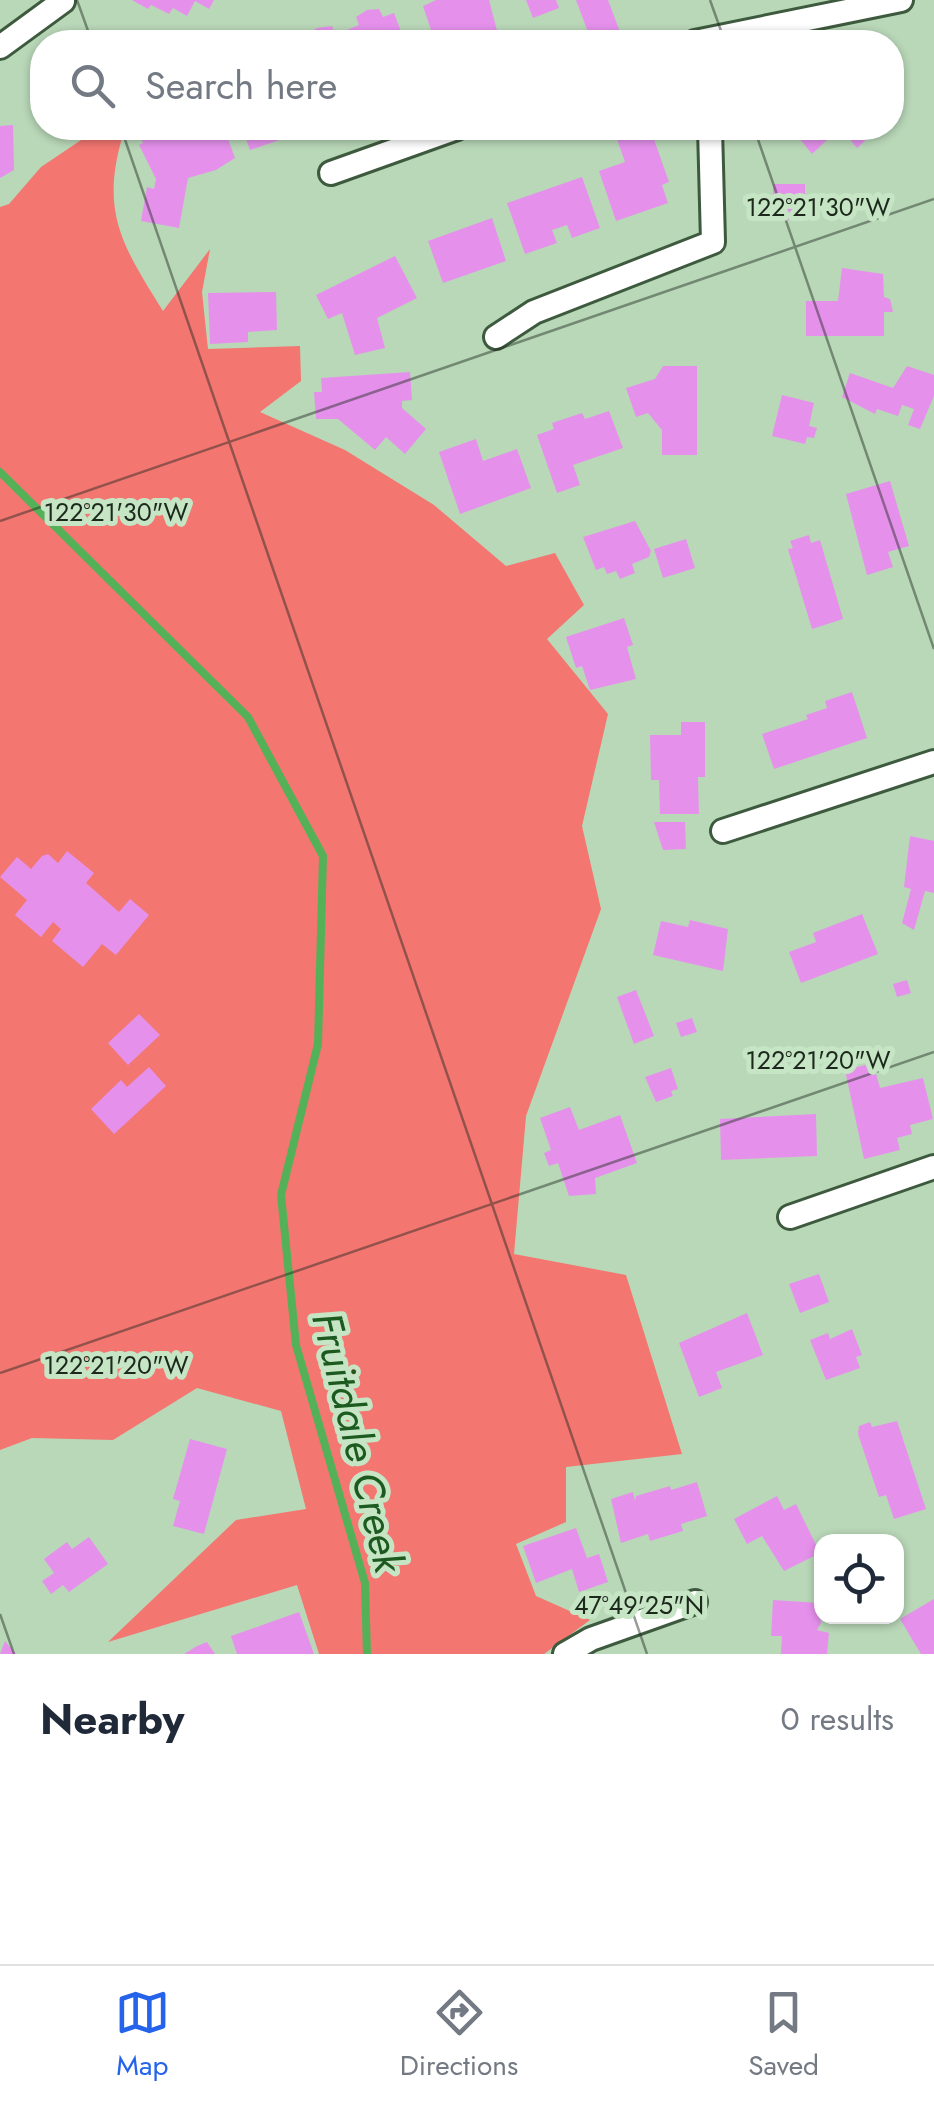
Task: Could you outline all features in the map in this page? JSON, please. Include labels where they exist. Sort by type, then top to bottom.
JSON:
[{"type":"street","points":[[756,30],[901,0]]},
{"type":"street","points":[[0,48],[63,1]]},
{"type":"street","points":[[331,172],[423,140]]},
{"type":"street","points":[[496,338],[534,312],[714,242],[710,140]]},
{"type":"street","points":[[723,831],[934,762]]},
{"type":"street","points":[[790,1217],[934,1167]]},
{"type":"street","points":[[565,1654],[591,1639],[695,1602]]},
{"type":"shaded area","points":[[81,140],[122,140],[114,181],[118,224],[135,265],[163,311],[210,249],[202,292],[208,349],[300,346],[301,381],[260,412],[345,450],[434,505],[506,566],[555,553],[584,605],[547,639],[608,714],[582,826],[601,909],[526,1116],[514,1254],[626,1275],[682,1454],[566,1467],[566,1522],[516,1544],[536,1596],[590,1620],[544,1654],[319,1654],[297,1585],[108,1642],[236,1520],[306,1509],[281,1411],[197,1388],[113,1440],[32,1438],[0,1450],[0,207],[9,204],[41,167]]},
{"type":"building","points":[[132,0],[214,0],[209,9],[195,1],[187,16],[173,8],[169,14],[151,5],[148,9]]},
{"type":"building","points":[[436,0],[489,0],[497,30],[431,30],[423,6]]},
{"type":"building","points":[[526,0],[556,0],[559,8],[533,18]]},
{"type":"building","points":[[576,0],[608,0],[619,30],[587,30]]},
{"type":"building","points":[[379,9],[383,17],[394,13],[400,30],[347,30],[359,25],[356,17]]},
{"type":"building","points":[[13,125],[14,170],[0,178],[0,126]]},
{"type":"building","points":[[142,140],[228,140],[235,158],[216,170],[188,178],[179,228],[141,221],[147,187],[154,189],[156,179],[139,145]]},
{"type":"building","points":[[246,140],[279,140],[250,150]]},
{"type":"building","points":[[617,140],[654,140],[669,182],[662,185],[668,203],[616,221],[599,171],[625,162]]},
{"type":"building","points":[[801,140],[827,140],[812,154]]},
{"type":"building","points":[[582,177],[600,228],[572,238],[567,225],[552,230],[557,243],[525,254],[507,203]]},
{"type":"building","points":[[773,184],[805,184],[805,220],[773,220]]},
{"type":"building","points":[[492,218],[506,261],[443,283],[428,241]]},
{"type":"building","points":[[395,256],[417,298],[377,318],[385,348],[355,355],[342,313],[328,319],[316,295]]},
{"type":"building","points":[[842,268],[883,274],[884,297],[890,299],[893,312],[884,312],[884,336],[806,336],[806,301],[838,301]]},
{"type":"building","points":[[276,292],[277,330],[248,332],[248,342],[210,344],[208,293]]},
{"type":"building","points":[[663,366],[697,366],[697,455],[662,455],[662,430],[648,413],[636,417],[626,388],[655,379]]},
{"type":"building","points":[[907,366],[934,375],[934,396],[920,429],[908,425],[914,409],[902,405],[898,416],[877,409],[875,414],[842,397],[850,373],[893,388]]},
{"type":"building","points":[[410,372],[412,400],[402,401],[402,408],[426,429],[405,454],[386,437],[375,450],[338,419],[316,419],[314,392],[322,392],[321,378]]},
{"type":"building","points":[[782,395],[814,403],[809,426],[817,428],[814,438],[807,437],[805,444],[772,436]]},
{"type":"building","points":[[609,411],[623,448],[573,465],[580,485],[557,493],[537,435],[554,429],[552,423],[582,413],[585,419]]},
{"type":"building","points":[[476,439],[483,461],[517,449],[531,488],[460,514],[439,452]]},
{"type":"building","points":[[890,481],[909,546],[888,552],[893,567],[867,575],[846,494]]},
{"type":"building","points":[[635,521],[651,551],[649,557],[632,564],[635,573],[620,579],[616,571],[607,574],[604,567],[596,570],[583,537]]},
{"type":"building","points":[[809,535],[811,543],[820,540],[843,619],[812,629],[788,549],[793,548],[790,541]]},
{"type":"building","points":[[686,539],[695,568],[663,578],[654,549]]},
{"type":"building","points":[[624,618],[633,645],[627,647],[636,679],[590,690],[582,666],[576,668],[566,637]]},
{"type":"building","points":[[852,692],[867,738],[774,769],[762,734],[808,719],[806,715],[827,708],[825,701]]},
{"type":"building","points":[[681,722],[705,722],[705,777],[698,777],[699,814],[660,814],[659,780],[651,780],[650,735],[681,735]]},
{"type":"building","points":[[654,822],[685,822],[686,849],[663,850]]},
{"type":"building","points":[[910,836],[934,841],[934,893],[925,891],[914,930],[902,923],[911,889],[904,887]]},
{"type":"building","points":[[67,851],[94,873],[86,883],[119,912],[130,899],[149,915],[116,955],[102,944],[83,967],[52,941],[61,929],[53,922],[41,937],[15,915],[27,900],[0,877],[17,857],[31,869],[48,854],[58,863]]},
{"type":"building","points":[[862,914],[878,954],[801,983],[789,952],[816,942],[813,933]]},
{"type":"building","points":[[690,920],[728,929],[723,971],[653,955],[661,921],[688,927]]},
{"type":"building","points":[[907,980],[911,993],[897,997],[893,984]]},
{"type":"building","points":[[636,990],[654,1036],[634,1044],[617,997]]},
{"type":"building","points":[[139,1014],[160,1035],[128,1065],[108,1043]]},
{"type":"building","points":[[692,1018],[697,1032],[681,1037],[676,1023]]},
{"type":"building","points":[[873,1063],[880,1088],[923,1078],[933,1119],[910,1125],[912,1134],[897,1138],[900,1150],[864,1159],[845,1070]]},
{"type":"building","points":[[149,1067],[166,1086],[114,1134],[91,1109],[121,1080],[127,1087]]},
{"type":"building","points":[[671,1068],[678,1089],[671,1091],[673,1096],[656,1102],[645,1077]]},
{"type":"building","points":[[570,1107],[579,1130],[620,1115],[637,1163],[595,1178],[596,1194],[569,1196],[558,1163],[549,1166],[544,1153],[551,1150],[540,1118]]},
{"type":"building","points":[[816,1114],[817,1156],[721,1160],[720,1119]]},
{"type":"building","points":[[819,1274],[829,1302],[800,1313],[789,1284]]},
{"type":"building","points":[[747,1313],[763,1355],[716,1372],[722,1388],[699,1397],[679,1343]]},
{"type":"building","points":[[852,1329],[862,1355],[856,1357],[860,1368],[826,1380],[810,1340],[828,1333],[830,1339]]},
{"type":"building","points":[[897,1421],[926,1509],[894,1519],[886,1495],[879,1497],[858,1434],[859,1426],[870,1422],[872,1427]]},
{"type":"building","points":[[190,1439],[227,1449],[204,1534],[173,1526],[180,1501],[173,1499]]},
{"type":"building","points":[[697,1482],[707,1516],[681,1524],[683,1531],[650,1541],[648,1534],[621,1543],[611,1499],[633,1492],[635,1501],[636,1496]]},
{"type":"building","points":[[777,1496],[784,1510],[796,1504],[814,1541],[814,1556],[784,1571],[762,1536],[747,1544],[734,1519]]},
{"type":"building","points":[[576,1528],[587,1558],[599,1554],[608,1582],[579,1592],[572,1569],[536,1583],[523,1546]]},
{"type":"building","points":[[89,1537],[108,1564],[69,1592],[63,1585],[51,1594],[42,1581],[54,1573],[44,1559],[67,1542],[72,1549]]},
{"type":"building","points":[[934,1599],[934,1654],[921,1654],[903,1624],[904,1617]]},
{"type":"building","points":[[773,1600],[814,1603],[814,1624],[820,1624],[817,1630],[829,1633],[827,1654],[781,1654],[782,1636],[771,1636]]},
{"type":"building","points":[[299,1612],[314,1654],[237,1654],[231,1636]]},
{"type":"building","points":[[5,1641],[16,1654],[0,1654]]},
{"type":"building","points":[[207,1642],[215,1654],[184,1654],[197,1646]]},
{"type":"waterway","name":"Fruitdale Creek","points":[[0,472],[248,717],[323,856],[318,1044],[281,1195],[296,1345],[365,1583],[367,1654]]}]
